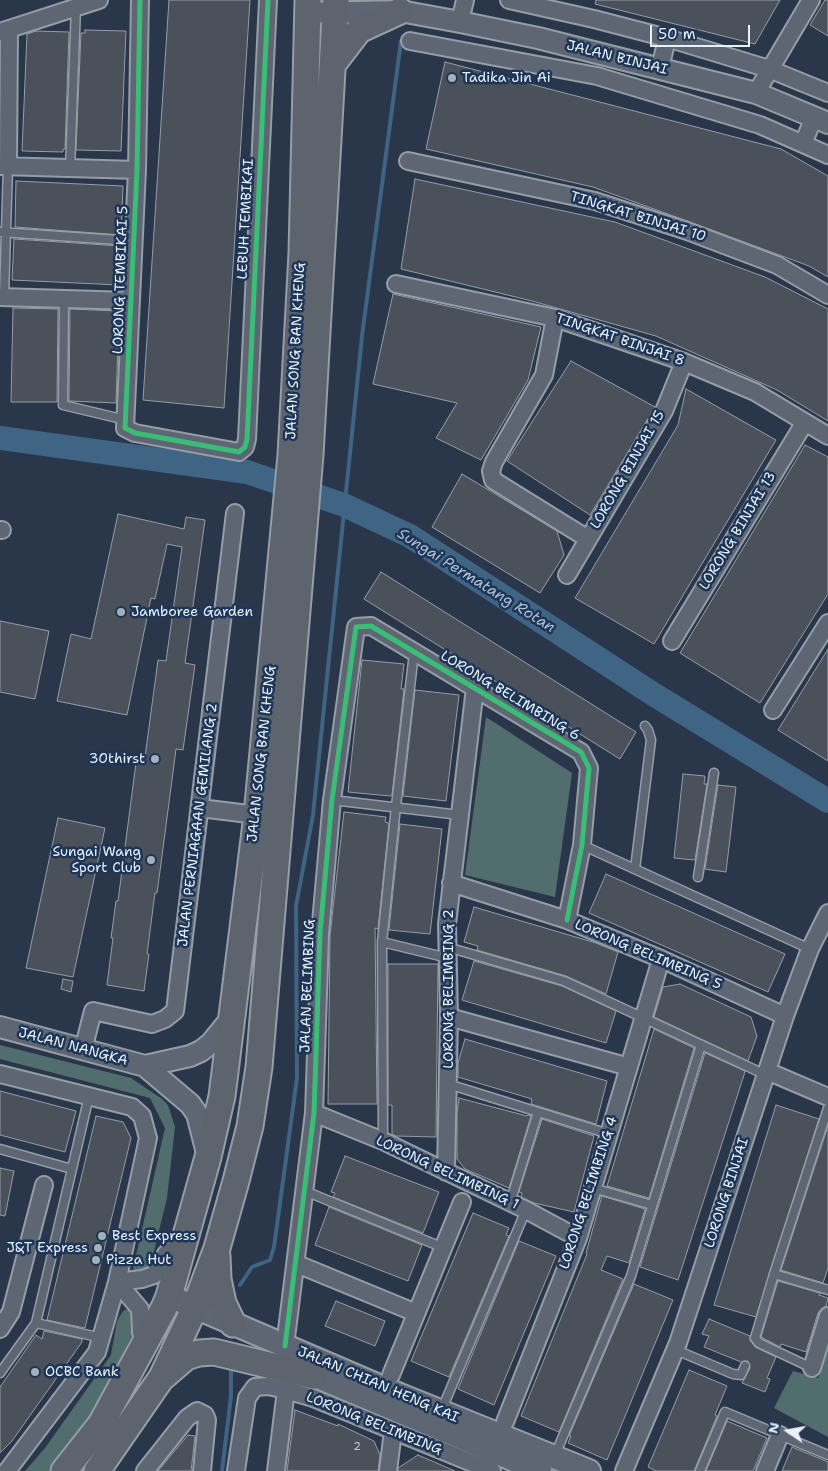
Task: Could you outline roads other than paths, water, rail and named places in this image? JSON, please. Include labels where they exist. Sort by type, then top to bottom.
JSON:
[{"type":"main road","name":"JALAN SONG BAN KHENG","points":[[301,455],[302,244],[308,6]]},
{"type":"main road","points":[[333,64],[360,30],[392,6]]},
{"type":"main road","name":"JALAN SONG BAN KHENG","points":[[64,1471],[101,1424],[167,1302],[208,1157],[222,1096],[301,455],[336,7]]},
{"type":"main road","name":"JALAN SONG BAN KHENG","points":[[98,1471],[162,1377],[192,1313],[217,1248],[250,1126],[258,1067],[295,510]]},
{"type":"main road","points":[[217,1248],[218,1279],[223,1303],[234,1324]]},
{"type":"main road","name":"JALAN CHIAN HENG KAI","points":[[167,1302],[314,1376],[547,1464],[589,1471]]},
{"type":"main road","name":"JALAN CHIAN HENG KAI","points":[[192,1313],[234,1324],[441,1411],[547,1464]]},
{"type":"main road","points":[[162,1377],[186,1357],[199,1353],[214,1352],[314,1376]]},
{"type":"street","points":[[99,0],[4,30],[4,166],[136,170]]},
{"type":"street","name":"LORONG TEMBIKAI 5","points":[[126,420],[134,241],[140,0]]},
{"type":"street","name":"LEBUH TEMBIKAI","points":[[126,420],[125,428],[135,433],[239,452],[245,447],[247,439],[268,0]]},
{"type":"street","name":"JALAN BINJAI","points":[[374,0],[460,22],[538,38],[756,93],[821,120]]},
{"type":"street","points":[[460,22],[465,0]]},
{"type":"street","points":[[509,0],[667,38],[769,69],[828,93]]},
{"type":"street","points":[[756,93],[811,0]]},
{"type":"street","name":"JALAN BINJAI","points":[[308,6],[392,6]]},
{"type":"street","points":[[484,55],[491,28]]},
{"type":"street","points":[[660,69],[667,38]]},
{"type":"street","points":[[410,41],[597,76],[760,125],[828,156]]},
{"type":"street","points":[[803,144],[821,120]]},
{"type":"street","name":"TINGKAT BINJAI 10","points":[[408,162],[594,201],[687,231],[777,266],[828,295]]},
{"type":"street","name":"TINGKAT BINJAI 8","points":[[396,284],[555,318],[684,362],[755,392],[828,436]]},
{"type":"street","points":[[2,297],[131,301]]},
{"type":"street","points":[[555,318],[544,375],[494,462],[491,471],[493,480],[588,538]]},
{"type":"street","name":"LORONG BINJAI 15","points":[[567,575],[664,411],[684,362]]},
{"type":"street","name":"LORONG BINJAI 13","points":[[672,640],[805,422]]},
{"type":"street","name":"JALAN PERNIAGAAN GEMILANG 2","points":[[84,1050],[93,1011],[152,1024],[166,1019],[175,1011],[235,513]]},
{"type":"street","points":[[773,710],[828,623]]},
{"type":"street","name":"LORONG BELIMBING 6","points":[[356,627],[371,626],[581,752],[589,768],[582,845],[567,920]]},
{"type":"street","name":"JALAN BELIMBING","points":[[285,1346],[297,1264],[314,1113],[320,934],[332,800],[356,627]]},
{"type":"street","name":"LORONG BELIMBING 2","points":[[446,1172],[449,1017],[446,924],[475,688]]},
{"type":"street","points":[[200,808],[257,815]]},
{"type":"street","name":"LORONG BELIMBING 5","points":[[451,883],[567,920],[661,959],[785,1016]]},
{"type":"street","name":"LORONG BINJAI","points":[[624,1471],[676,1350],[785,1016],[810,949],[828,913]]},
{"type":"street","name":"LORONG BELIMBING 4","points":[[505,1422],[578,1238],[661,959]]},
{"type":"street","name":"JALAN NANGKA","points":[[145,1066],[190,1056],[201,1051],[212,1043],[233,1016]]},
{"type":"street","points":[[449,1017],[629,1067]]},
{"type":"street","name":"JALAN NANGKA","points":[[0,1027],[145,1066],[190,1104],[197,1114],[208,1157]]},
{"type":"street","points":[[766,1073],[828,1098]]},
{"type":"street","points":[[0,1074],[132,1107],[142,1116],[148,1138],[117,1282],[97,1352],[7,1471]]},
{"type":"street","name":"LORONG BELIMBING 1","points":[[314,1113],[383,1141],[526,1210],[578,1238]]},
{"type":"street","points":[[1,1328],[12,1312],[44,1185]]},
{"type":"street","points":[[391,1375],[462,1202]]},
{"type":"street","points":[[117,1282],[142,1279],[154,1275],[166,1254],[186,1232]]},
{"type":"street","points":[[297,1264],[416,1313]]},
{"type":"street","points":[[117,1282],[140,1309],[141,1332],[145,1344]]},
{"type":"street","points":[[812,1368],[828,1316]]},
{"type":"street","name":"LORONG BELIMBING","points":[[236,1471],[247,1398],[254,1387],[268,1386],[313,1398],[492,1471]]},
{"type":"street","points":[[276,1471],[286,1390]]},
{"type":"street","points":[[145,1471],[187,1418],[197,1412],[205,1415],[207,1420],[202,1471]]},
{"type":"street","points":[[388,1471],[393,1431]]},
{"type":"street","points":[[764,1471],[780,1435]]},
{"type":"lane","points":[[70,169],[76,6]]},
{"type":"lane","points":[[2,297],[4,166]]},
{"type":"lane","points":[[3,232],[134,241]]},
{"type":"lane","points":[[64,298],[63,405],[126,420]]},
{"type":"lane","points":[[383,1141],[382,942],[415,652]]},
{"type":"lane","points":[[635,869],[651,740],[645,726]]},
{"type":"lane","points":[[698,876],[714,773]]},
{"type":"lane","points":[[332,800],[460,815]]},
{"type":"lane","points":[[582,845],[810,949]]},
{"type":"lane","points":[[382,942],[447,952],[564,981],[701,1046],[766,1073]]},
{"type":"lane","points":[[547,1464],[631,1276],[701,1046]]},
{"type":"lane","points":[[448,1084],[609,1134]]},
{"type":"lane","points":[[0,1373],[36,1323],[89,1096]]},
{"type":"lane","points":[[812,1368],[758,1343],[755,1338],[828,1108]]},
{"type":"lane","points":[[510,1203],[538,1112]]},
{"type":"lane","points":[[0,1149],[72,1169]]},
{"type":"lane","points":[[592,1188],[652,1204]]},
{"type":"lane","points":[[305,1191],[444,1248]]},
{"type":"lane","points":[[441,1411],[526,1210]]},
{"type":"lane","points":[[774,1274],[828,1290]]},
{"type":"lane","points":[[36,1323],[102,1338]]},
{"type":"lane","points":[[676,1350],[733,1374],[741,1375],[746,1366]]},
{"type":"lane","points":[[700,1471],[726,1412],[828,1455]]},
{"type":"waterway","points":[[240,1285],[252,1267],[270,1260],[274,1247],[297,1078],[296,906],[313,815],[362,336],[401,41]]},
{"type":"waterway","name":"Sungai Permatang Rotan","points":[[0,438],[247,472],[344,505],[410,536],[653,694],[828,801]]},
{"type":"waterway","points":[[222,1471],[231,1396],[231,1368]]},
{"type":"place","name":"Tadika Jin Ai","points":[[452,78]]},
{"type":"place","name":"Jamboree Garden","points":[[121,612]]},
{"type":"place","name":"30thirst","points":[[155,759]]},
{"type":"place","name":"Sungai Wang Sport Club","points":[[151,860]]},
{"type":"place","name":"Best Express","points":[[102,1236]]},
{"type":"place","name":"J&T Express","points":[[98,1248]]},
{"type":"place","name":"Pizza Hut","points":[[96,1260]]},
{"type":"place","name":"OCBC Bank","points":[[35,1372]]}]
